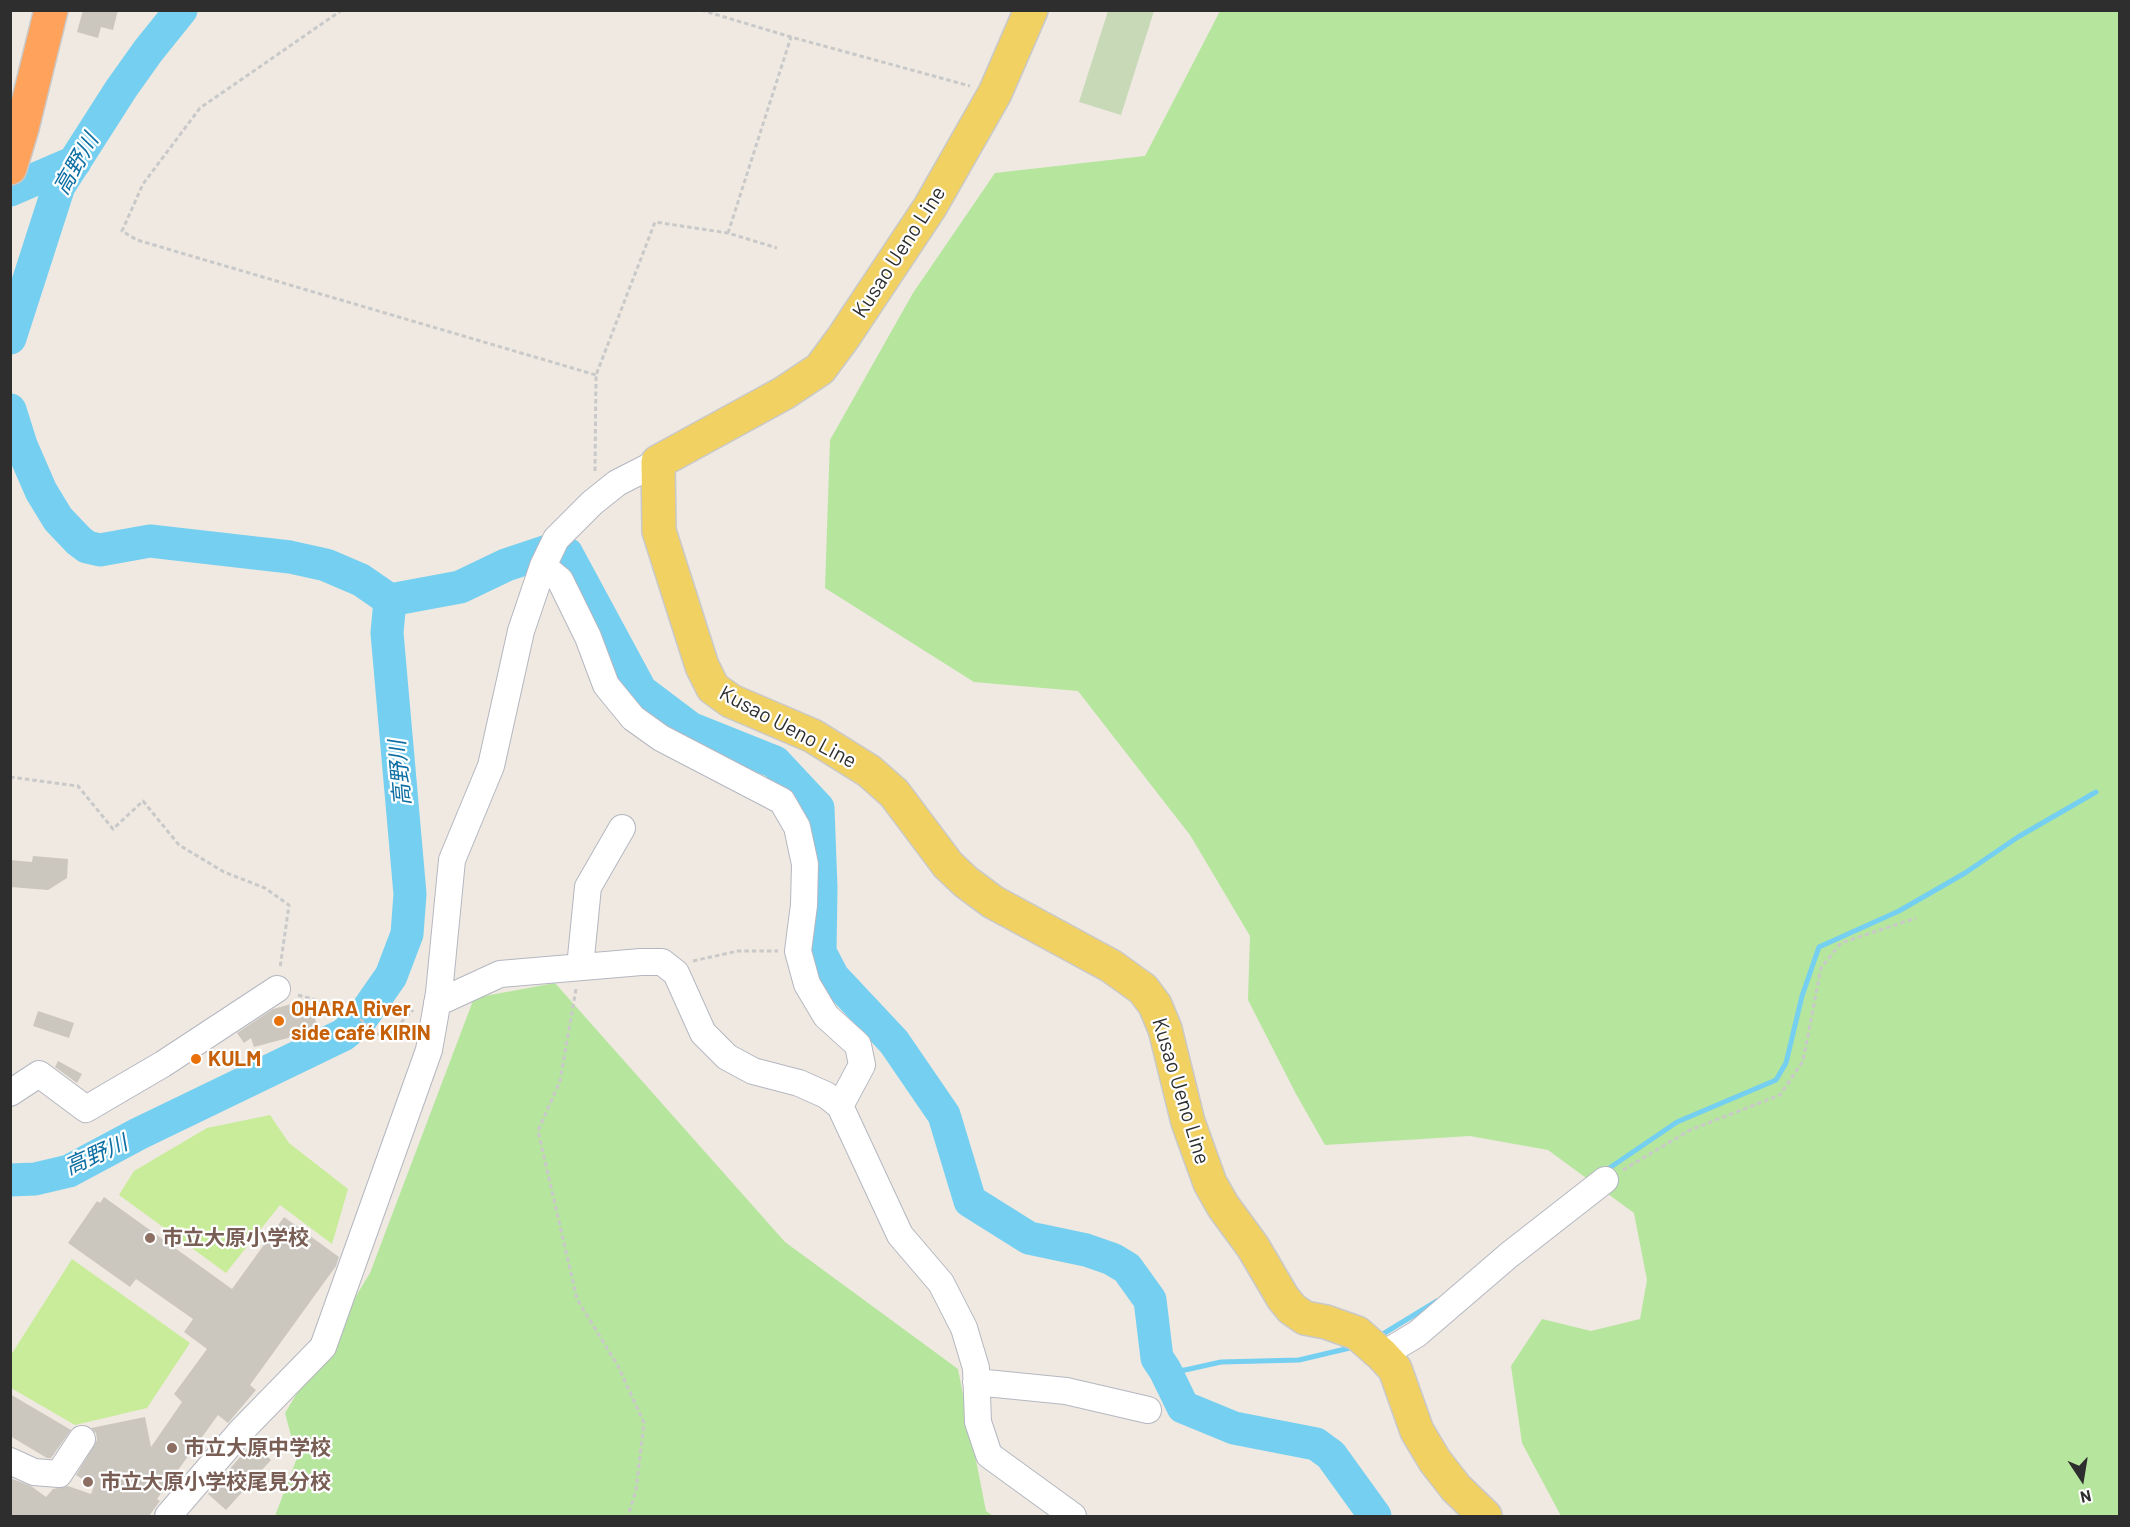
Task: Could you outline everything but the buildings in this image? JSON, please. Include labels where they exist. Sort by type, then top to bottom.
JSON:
[{"type":"highway","points":[[10,168],[51,10]]},
{"type":"main road","name":"Kusao Ueno Line","points":[[1031,10],[995,93],[930,207],[820,369],[784,393],[658,462],[659,531],[698,655],[713,688],[731,701],[813,736],[869,771],[894,793],[948,865],[966,882],[993,902],[1111,966],[1143,989],[1155,1005],[1165,1029],[1188,1122],[1210,1183],[1223,1206],[1253,1247],[1292,1309],[1305,1318],[1326,1322],[1357,1333],[1383,1355],[1395,1369],[1417,1431],[1435,1461],[1456,1488],[1485,1516]]},
{"type":"street","points":[[168,1516],[242,1430],[323,1347],[429,1050],[437,1003],[452,860],[491,766],[521,631],[543,566],[556,539],[592,503],[617,483],[658,462]]},
{"type":"street","points":[[543,566],[560,579],[588,637],[606,685],[633,718],[661,738],[782,801],[797,827],[805,864],[804,905],[798,951],[807,984],[826,1016],[858,1045],[862,1065],[840,1106]]},
{"type":"street","points":[[580,967],[588,887],[622,828]]},
{"type":"street","points":[[437,1003],[500,974],[641,962],[662,962],[676,973],[703,1033],[727,1057],[753,1071],[799,1083],[826,1095],[840,1106],[900,1235],[941,1283],[964,1328],[976,1368],[978,1422],[989,1455],[1073,1516]]},
{"type":"street","points":[[10,1093],[39,1074],[86,1108],[164,1064],[277,989]]},
{"type":"street","points":[[1383,1355],[1417,1334],[1509,1255],[1605,1180]]},
{"type":"street","points":[[976,1382],[1066,1391],[1148,1410]]},
{"type":"street","points":[[10,1461],[34,1472],[59,1474],[82,1439]]},
{"type":"path","points":[[342,10],[200,108],[143,184],[122,231],[137,240],[596,375]]},
{"type":"path","points":[[701,10],[791,38],[995,93]]},
{"type":"path","points":[[728,233],[791,38]]},
{"type":"path","points":[[592,503],[596,458],[596,375],[655,222],[728,233],[777,248]]},
{"type":"path","points":[[10,777],[78,786],[113,829],[143,801],[179,845],[224,872],[265,888],[289,904],[277,989],[348,1009],[378,1034],[388,1035],[417,1006],[437,1003]]},
{"type":"path","points":[[1605,1180],[1690,1130],[1779,1095],[1803,1061],[1821,968],[1841,943],[1916,918]]},
{"type":"path","points":[[668,967],[738,951],[798,951]]},
{"type":"path","points":[[580,967],[560,1081],[538,1131],[577,1299],[618,1366],[644,1423],[636,1490],[628,1516]]},
{"type":"green space","points":[[1108,11],[1154,11],[1121,115],[1079,102]]},
{"type":"green space","points":[[1220,11],[2119,11],[2119,1516],[1561,1516],[1522,1443],[1511,1366],[1542,1319],[1591,1331],[1640,1319],[1647,1280],[1634,1213],[1548,1150],[1470,1136],[1325,1145],[1248,1000],[1250,936],[1190,835],[1078,691],[974,682],[825,588],[830,440],[913,293],[995,173],[1145,156]]},
{"type":"green space","points":[[555,983],[785,1242],[958,1369],[986,1511],[993,1516],[275,1516],[297,1458],[285,1413],[370,1273],[474,998]]},
{"type":"green space","points":[[270,1115],[289,1143],[348,1189],[332,1244],[280,1205],[226,1273],[119,1195],[134,1171],[207,1128]]},
{"type":"green space","points":[[72,1259],[190,1343],[147,1408],[75,1425],[11,1388],[11,1355]]},
{"type":"waterway","name":"高野川","points":[[10,338],[59,186],[121,89],[181,10]]},
{"type":"waterway","points":[[10,190],[75,162]]},
{"type":"waterway","name":"高野川","points":[[10,410],[21,445],[41,491],[58,519],[87,547],[100,550],[150,541],[290,557],[326,565],[361,580],[390,600]]},
{"type":"waterway","points":[[390,600],[460,587],[506,565],[554,549],[567,554],[641,691],[690,728],[775,762],[818,808],[821,888],[820,952],[833,977],[894,1042],[944,1115],[970,1201],[1029,1238],[1086,1250],[1112,1259],[1127,1268],[1150,1300],[1157,1358],[1183,1407],[1234,1428],[1316,1444],[1331,1455],[1375,1516]]},
{"type":"waterway","name":"高野川","points":[[10,1180],[35,1179],[69,1171],[138,1134],[343,1035],[359,1022],[391,976],[407,934],[410,894],[387,633],[390,600]]},
{"type":"waterway","points":[[1605,1171],[1677,1122],[1776,1080],[1786,1063],[1802,996],[1819,947],[1899,911],[1965,873],[2018,837],[2096,792]]},
{"type":"waterway","points":[[1378,1337],[1437,1301]]},
{"type":"waterway","points":[[1165,1370],[1185,1370],[1221,1362],[1299,1360],[1354,1347]]},
{"type":"place","name":"OHARA River side café KIRIN","points":[[279,1021]]},
{"type":"place","name":"KULM","points":[[196,1059]]},
{"type":"place","name":"市立大原小学校","points":[[150,1238]]},
{"type":"place","name":"市立大原中学校","points":[[172,1448]]},
{"type":"place","name":"市立大原小学校尾見分校","points":[[88,1482]]}]
